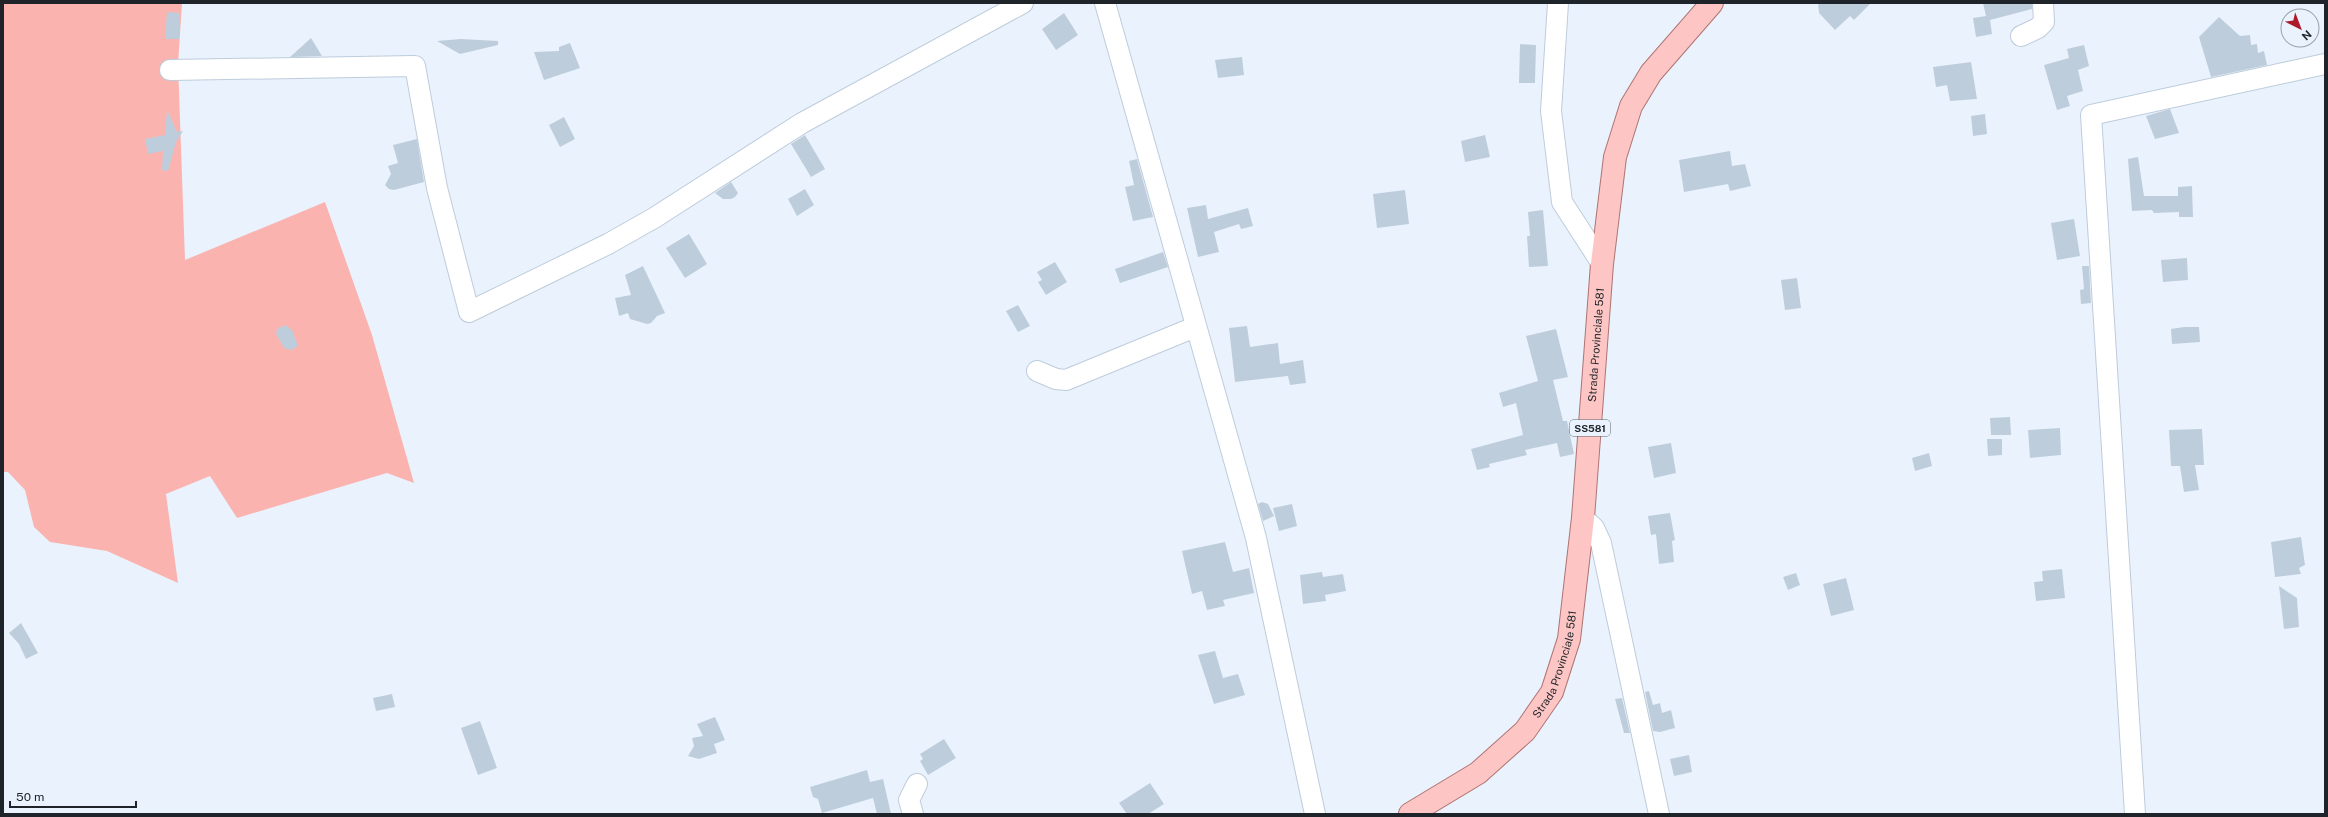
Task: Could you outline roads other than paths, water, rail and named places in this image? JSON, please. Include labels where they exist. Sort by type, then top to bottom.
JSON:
[{"type":"main road","name":"Strada Provinciale 581","points":[[1410,814],[1478,773],[1525,731],[1552,692],[1569,638],[1583,518],[1602,264],[1615,156],[1631,106],[1651,73],[1712,3]]},
{"type":"street","points":[[170,70],[415,66],[437,188],[469,312],[608,244],[654,218],[802,123],[1024,3]]},
{"type":"street","points":[[1105,3],[1195,327],[1256,538],[1315,814]]},
{"type":"street","points":[[1558,3],[1550,111],[1562,202],[1602,264]]},
{"type":"street","points":[[2020,36],[2038,28],[2044,22],[2043,3]]},
{"type":"street","points":[[2135,814],[2091,115],[2325,64]]},
{"type":"street","points":[[1037,371],[1056,379],[1066,380],[1195,327]]},
{"type":"street","points":[[1583,518],[1594,528],[1601,543],[1659,814]]},
{"type":"street","points":[[913,814],[909,800],[917,784]]}]
